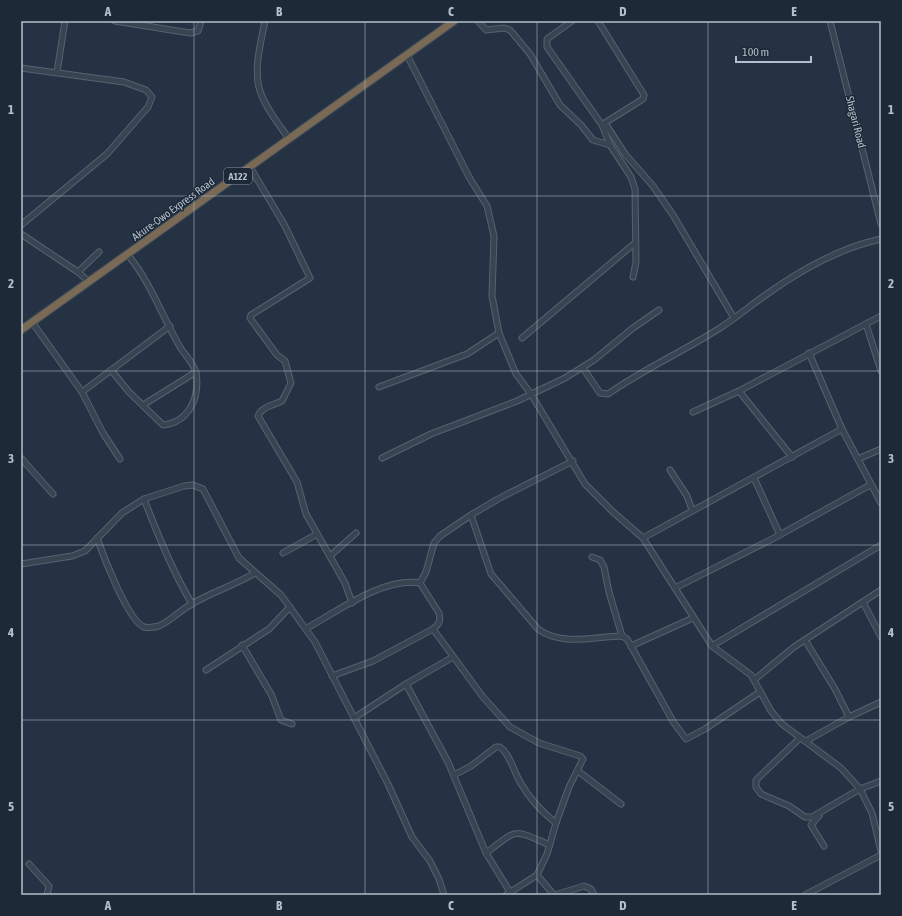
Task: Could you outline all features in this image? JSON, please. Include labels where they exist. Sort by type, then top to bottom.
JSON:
[{"type":"highway","name":"Akure-Owo Express Road","points":[[21,330],[454,21]]},
{"type":"street","points":[[57,72],[64,21]]},
{"type":"street","points":[[115,21],[190,33],[198,30],[201,21]]},
{"type":"street","points":[[265,21],[257,78],[265,103],[289,139]]},
{"type":"street","points":[[478,21],[486,30],[504,28],[510,30],[530,54],[560,105],[594,140],[610,145]]},
{"type":"street","points":[[572,21],[547,39],[547,47],[625,154],[653,186],[673,215],[734,318]]},
{"type":"street","points":[[598,21],[644,95],[643,99],[603,124]]},
{"type":"street","name":"Shagari Road","points":[[830,21],[880,213],[881,224]]},
{"type":"street","points":[[407,55],[469,176],[487,206],[494,236],[492,296],[499,333],[516,374],[531,394],[573,461],[585,484],[613,512],[643,538],[712,646],[745,670],[754,680],[771,711],[782,724],[841,768],[860,789],[872,813],[881,851]]},
{"type":"street","points":[[21,68],[57,72],[136,86],[150,93],[152,100],[107,154],[21,225]]},
{"type":"street","points":[[603,124],[610,145],[634,183],[636,262],[633,277]]},
{"type":"street","points":[[250,167],[274,208],[310,276],[309,280],[253,312],[250,318],[277,355],[285,361],[290,373],[291,383],[282,401],[264,408],[260,411],[258,416],[297,482],[306,514],[345,583],[352,603]]},
{"type":"street","points":[[21,236],[78,272],[89,282]]},
{"type":"street","points":[[583,368],[600,393],[608,394],[632,378],[706,337],[769,292],[822,260],[858,245],[881,239]]},
{"type":"street","points":[[522,338],[635,243]]},
{"type":"street","points":[[78,272],[99,252]]},
{"type":"street","points":[[111,370],[129,392],[163,425],[182,418],[193,405],[197,388],[196,372],[180,347],[141,270],[128,255]]},
{"type":"street","points":[[382,458],[430,434],[517,401],[583,368],[633,328],[659,310]]},
{"type":"street","points":[[694,412],[739,391],[881,316]]},
{"type":"street","points":[[32,322],[82,392],[103,433],[120,459]]},
{"type":"street","points":[[866,324],[881,371]]},
{"type":"street","points":[[82,392],[170,326]]},
{"type":"street","points":[[379,387],[467,354],[499,333]]},
{"type":"street","points":[[809,353],[842,429],[870,485],[881,503]]},
{"type":"street","points":[[143,405],[196,372]]},
{"type":"street","points":[[739,391],[792,457]]},
{"type":"street","points":[[643,538],[842,429]]},
{"type":"street","points":[[858,459],[881,448]]},
{"type":"street","points":[[21,458],[53,494]]},
{"type":"street","points":[[420,584],[426,572],[434,543],[448,530],[471,515],[573,461]]},
{"type":"street","points":[[670,470],[687,496],[692,510]]},
{"type":"street","points":[[754,478],[780,535]]},
{"type":"street","points":[[21,564],[78,554],[92,545],[122,513],[144,499],[184,486],[193,485],[203,489],[239,558],[275,588],[307,628],[388,784],[412,837],[430,861],[439,879],[444,895]]},
{"type":"street","points":[[675,588],[780,535],[870,485]]},
{"type":"street","points":[[144,499],[170,562],[192,604]]},
{"type":"street","points":[[471,515],[491,574],[538,629],[546,635],[577,640],[622,636],[627,639],[674,723],[686,739],[705,730],[760,692]]},
{"type":"street","points":[[330,556],[356,533]]},
{"type":"street","points":[[283,553],[317,534]]},
{"type":"street","points":[[97,538],[118,590],[136,619],[143,627],[152,627],[161,624],[192,604],[237,584],[256,573]]},
{"type":"street","points":[[712,646],[881,544]]},
{"type":"street","points":[[592,557],[600,560],[604,567],[609,592],[622,636]]},
{"type":"street","points":[[307,628],[352,603],[397,583],[410,582],[420,584],[436,607],[441,619],[439,624],[433,629],[373,661],[332,676]]},
{"type":"street","points":[[754,680],[805,640],[881,590]]},
{"type":"street","points":[[863,602],[881,637]]},
{"type":"street","points":[[206,670],[242,645],[269,629],[290,607]]},
{"type":"street","points":[[631,646],[693,618]]},
{"type":"street","points":[[406,684],[454,775],[460,795],[486,853],[508,894],[537,875],[550,845],[569,787],[578,771],[582,757],[539,743],[510,727],[483,697],[433,629]]},
{"type":"street","points":[[805,640],[836,689],[849,717]]},
{"type":"street","points":[[242,645],[271,694],[281,720],[292,724]]},
{"type":"street","points":[[354,718],[406,684],[453,657]]},
{"type":"street","points":[[806,741],[849,717],[881,702]]},
{"type":"street","points":[[800,738],[756,780],[755,783],[760,794],[789,806],[805,817],[812,817],[821,814],[860,789],[881,780]]},
{"type":"street","points":[[454,775],[472,766],[496,747],[500,747],[506,754],[520,783],[545,814],[556,823]]},
{"type":"street","points":[[578,771],[621,804]]},
{"type":"street","points":[[821,814],[811,825],[824,846]]},
{"type":"street","points":[[486,853],[508,835],[516,832],[550,845]]},
{"type":"street","points":[[805,895],[881,855]]},
{"type":"street","points":[[29,864],[49,886],[47,895]]},
{"type":"street","points":[[537,875],[555,895],[584,886],[591,889],[594,895]]}]
